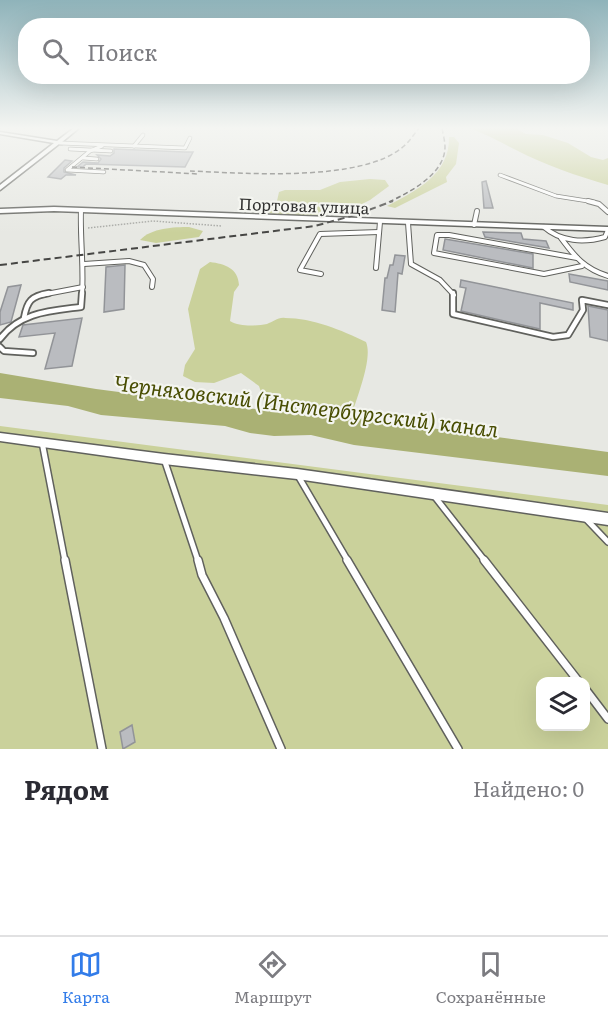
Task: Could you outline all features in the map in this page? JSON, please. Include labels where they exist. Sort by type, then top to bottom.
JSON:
[{"type":"street","points":[[0,188],[33,163]]},
{"type":"street","name":"Портовая улица","points":[[0,211],[81,211],[608,230]]},
{"type":"street","points":[[0,437],[297,474],[608,519]]},
{"type":"lane","points":[[73,163],[67,170],[104,172]]},
{"type":"lane","points":[[500,175],[564,198],[581,198],[600,204],[608,212]]},
{"type":"lane","points":[[0,339],[4,331],[24,318],[39,313],[81,307],[84,264],[81,211]]},
{"type":"lane","points":[[474,225],[477,211]]},
{"type":"lane","points":[[376,268],[380,222]]},
{"type":"lane","points":[[408,223],[411,264],[440,280],[454,294],[453,314],[553,337],[568,335],[583,310],[582,300],[608,305]]},
{"type":"lane","points":[[544,227],[551,235],[561,238],[597,240],[605,237],[608,230]]},
{"type":"lane","points":[[321,274],[300,270],[320,234],[379,232]]},
{"type":"lane","points":[[577,258],[449,235],[437,235],[433,250],[434,253],[544,274],[582,266]]},
{"type":"lane","points":[[561,238],[588,271],[608,276]]},
{"type":"lane","points":[[84,264],[129,261],[144,265],[153,279],[152,287]]},
{"type":"lane","points":[[24,318],[27,303],[34,296],[82,287]]},
{"type":"lane","points":[[0,347],[4,351],[33,353]]},
{"type":"lane","points":[[42,442],[102,749]]},
{"type":"lane","points":[[164,459],[202,575],[224,618],[281,749]]},
{"type":"lane","points":[[297,474],[458,749]]},
{"type":"lane","points":[[433,494],[576,677]]},
{"type":"lane","points":[[582,515],[608,542]]},
{"type":"lane","points":[[590,696],[608,719]]},
{"type":"path","points":[[81,228],[153,221],[222,226]]},
{"type":"shaded area","points":[[443,163],[456,163],[446,177],[447,182],[395,208],[387,206],[420,187]]},
{"type":"shaded area","points":[[545,163],[608,163],[608,185],[573,174]]},
{"type":"shaded area","points":[[385,180],[389,186],[370,200],[344,213],[295,216],[268,213],[266,210],[277,201],[279,192],[285,190],[320,190],[340,182]]},
{"type":"shaded area","points":[[189,227],[203,231],[199,237],[156,243],[140,240],[156,231]]},
{"type":"shaded area","points":[[210,262],[230,268],[238,279],[239,285],[234,292],[230,321],[253,326],[282,318],[306,320],[337,329],[366,342],[368,349],[366,367],[352,414],[349,417],[271,407],[264,401],[259,386],[241,373],[214,383],[195,382],[183,376],[185,365],[195,349],[188,309],[200,269]]},
{"type":"shaded area","points":[[0,373],[96,389],[234,407],[349,417],[608,452],[608,476],[354,445],[311,435],[274,436],[250,433],[225,426],[101,415],[68,406],[0,398]]},
{"type":"shaded area","points":[[0,426],[608,505],[608,749],[0,749]]},
{"type":"building","points":[[62,163],[70,163],[64,168],[64,172],[76,175],[66,175],[61,179],[48,177]]},
{"type":"building","points":[[82,163],[187,163],[185,167],[86,164],[83,167],[77,167]]},
{"type":"building","points":[[486,181],[493,208],[484,208],[482,182]]},
{"type":"building","points":[[483,232],[521,233],[523,239],[546,241],[549,248],[485,237]]},
{"type":"building","points":[[445,239],[533,254],[533,268],[443,250]]},
{"type":"building","points":[[395,255],[405,256],[402,274],[398,273],[395,312],[382,310],[385,278],[387,278],[390,265],[393,265]]},
{"type":"building","points":[[125,265],[124,309],[104,312],[106,267]]},
{"type":"building","points":[[569,274],[608,281],[608,290],[570,282]]},
{"type":"building","points":[[461,280],[573,303],[573,310],[540,303],[540,329],[461,311],[466,288],[460,287]]},
{"type":"building","points":[[21,285],[11,322],[0,325],[0,312],[8,287]]},
{"type":"building","points":[[588,306],[608,310],[608,341],[590,337]]},
{"type":"building","points":[[82,318],[72,366],[45,369],[55,333],[19,337],[23,325]]},
{"type":"building","points":[[132,725],[135,742],[123,749],[120,732]]},
{"type":"railway","points":[[190,171],[301,173],[332,171],[370,163]]},
{"type":"railway","points":[[389,202],[425,181],[440,163]]},
{"type":"railway","points":[[72,167],[199,174]]},
{"type":"railway","points":[[0,265],[315,226],[393,201]]},
{"type":"water label","name":"Черняховский (Инстербургский) канал","points":[[306,407]]}]
